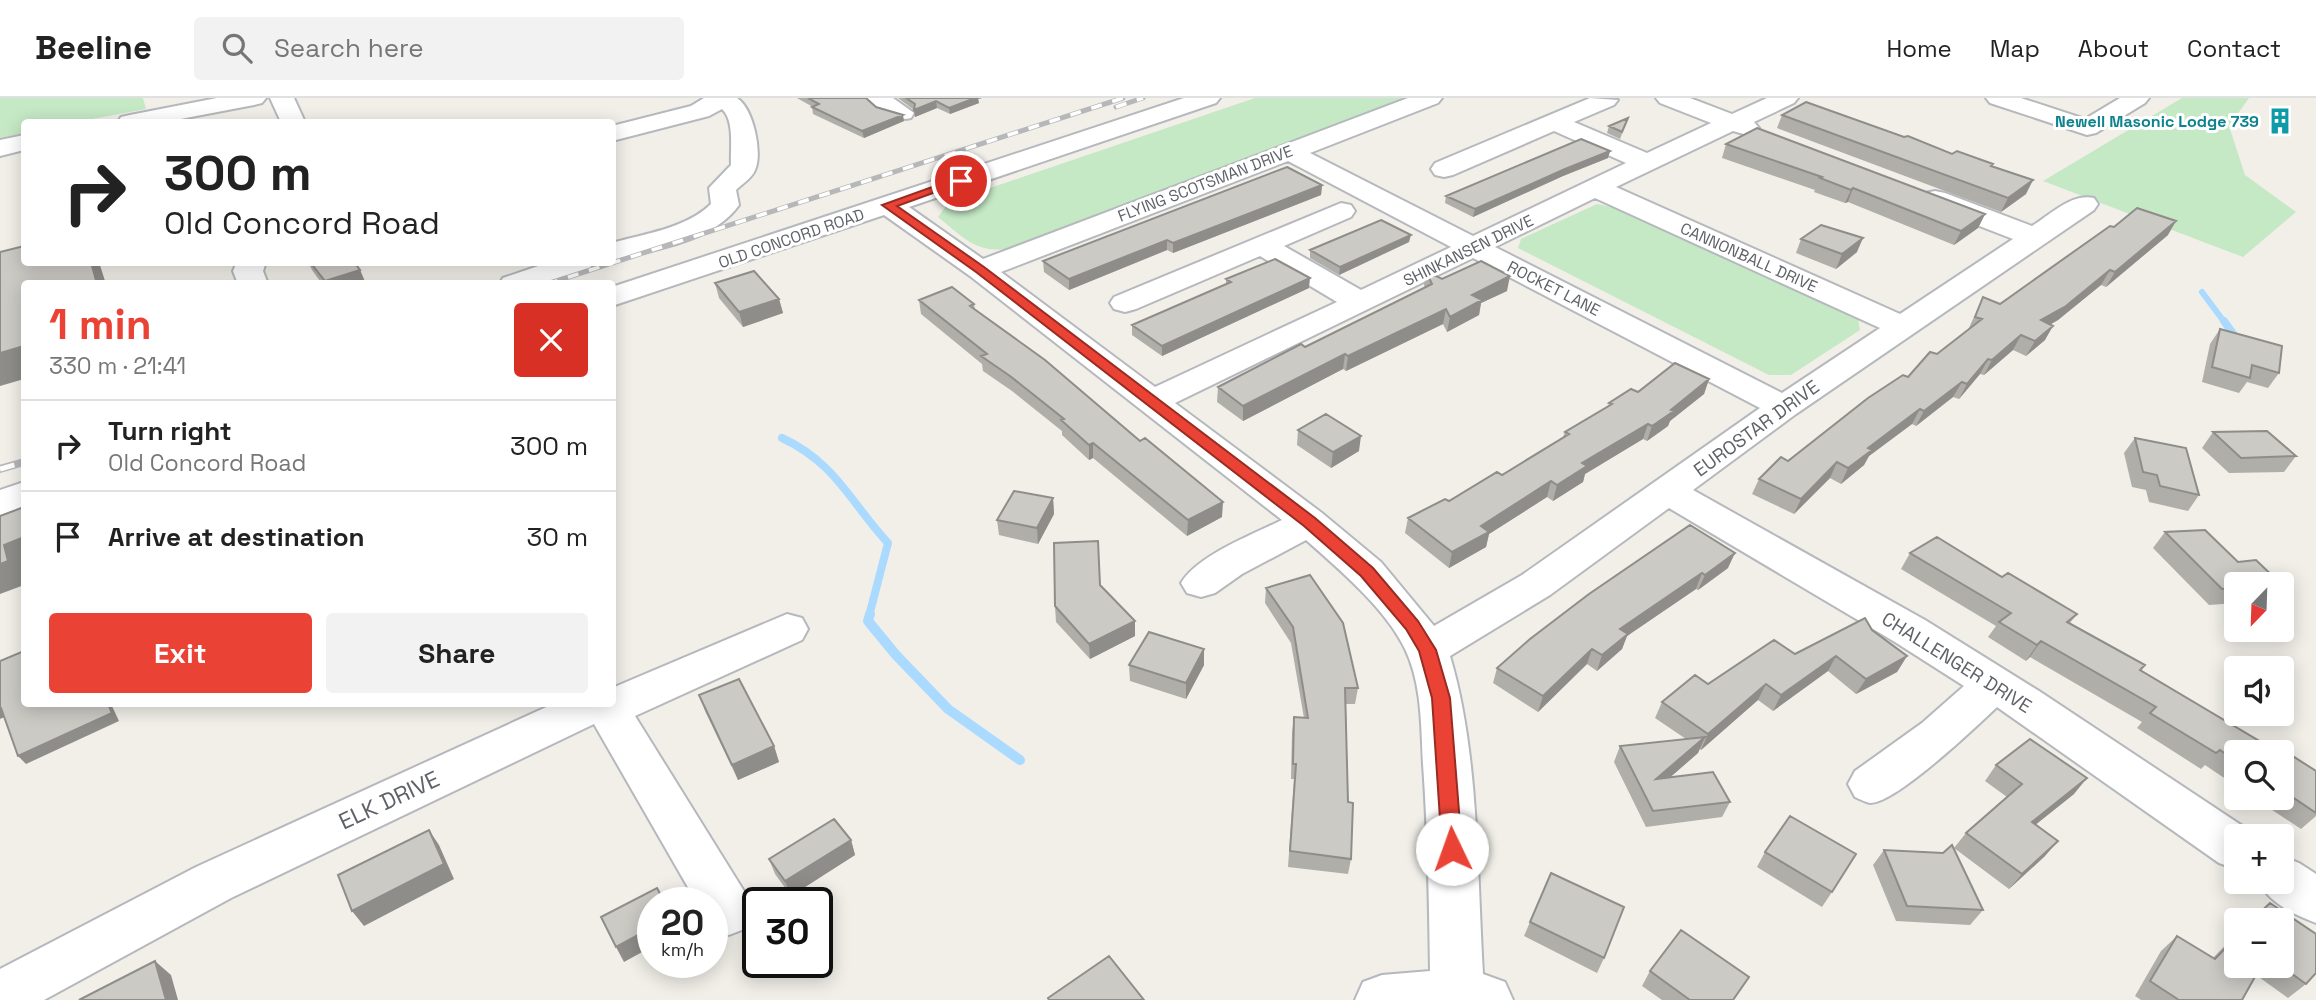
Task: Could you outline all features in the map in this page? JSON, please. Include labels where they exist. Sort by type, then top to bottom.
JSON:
[{"type":"street","points":[[146,119],[254,98]]},
{"type":"street","points":[[282,98],[292,119]]},
{"type":"street","points":[[616,133],[700,111],[715,103],[716,98]]},
{"type":"street","points":[[616,251],[708,220],[725,205],[722,188],[743,171],[744,165],[742,125],[736,108],[721,98]]},
{"type":"street","points":[[876,98],[902,113]]},
{"type":"street","name":"OLD CONCORD ROAD","points":[[616,297],[1208,98]]},
{"type":"street","name":"FLYING SCOTSMAN DRIVE","points":[[980,270],[1287,150],[1430,98]]},
{"type":"street","points":[[1668,98],[1770,137]]},
{"type":"street","name":"SHINKANSEN DRIVE","points":[[1150,402],[1786,98]]},
{"type":"street","points":[[1997,98],[2087,128],[2137,98]]},
{"type":"street","points":[[1444,169],[1606,100]]},
{"type":"street","points":[[1553,122],[1649,163]]},
{"type":"street","points":[[0,148],[21,144]]},
{"type":"street","name":"ROCKET LANE","points":[[1287,150],[1784,407]]},
{"type":"street","name":"CANNONBALL DRIVE","points":[[1596,188],[1901,326]]},
{"type":"street","points":[[1908,190],[2034,237]]},
{"type":"street","name":"EUROSTAR DRIVE","points":[[1427,650],[1536,585],[1784,407],[2084,204]]},
{"type":"street","points":[[888,205],[980,270],[1309,522],[1367,572],[1412,625],[1427,650],[1441,698],[1451,825],[1472,997],[1382,1000]]},
{"type":"street","points":[[1125,303],[1341,211]]},
{"type":"street","points":[[1262,245],[1361,303]]},
{"type":"street","points":[[526,280],[568,266]]},
{"type":"street","name":"CHALLENGER DRIVE","points":[[1668,491],[1910,631],[1994,684],[2224,840]]},
{"type":"street","points":[[0,503],[21,495]]},
{"type":"street","points":[[1201,583],[1228,564],[1309,522]]},
{"type":"street","name":"ELK DRIVE","points":[[616,705],[787,629]]},
{"type":"street","points":[[1871,784],[1938,735],[1994,684]]},
{"type":"street","name":"ELK DRIVE","points":[[0,997],[153,911],[579,711],[593,707]]},
{"type":"street","name":"ELK DRIVE","points":[[601,707],[612,707]]},
{"type":"street","points":[[608,709],[729,912]]},
{"type":"street","points":[[2294,886],[2316,901]]},
{"type":"green space","points":[[0,98],[143,98],[146,109],[92,119],[21,119],[21,134],[0,138]]},
{"type":"green space","points":[[1255,98],[1410,98],[1009,249],[997,250],[978,246],[962,237],[938,217],[949,202]]},
{"type":"green space","points":[[2182,98],[2249,98],[2229,126],[2245,175],[2296,212],[2243,257],[2043,181]]},
{"type":"green space","points":[[1597,204],[1616,208],[1858,319],[1860,330],[1791,375],[1769,375],[1518,248],[1521,239]]},
{"type":"building","points":[[808,98],[866,98],[876,107],[903,115],[862,131],[812,107],[819,104]]},
{"type":"building","points":[[906,98],[975,98],[949,108],[936,101],[914,110],[915,104]]},
{"type":"building","points":[[1806,102],[1904,137],[1908,136],[1952,154],[1957,151],[2033,180],[2008,198],[1782,115]]},
{"type":"building","points":[[1628,118],[1622,132],[1609,126]]},
{"type":"building","points":[[1757,128],[1985,214],[1961,231],[1853,188],[1851,190],[1820,178],[1822,177],[1726,144]]},
{"type":"building","points":[[1581,139],[1610,151],[1475,209],[1446,196]]},
{"type":"building","points":[[1287,167],[1322,185],[1173,243],[1167,240],[1069,279],[1043,261]]},
{"type":"building","points":[[2137,208],[2176,221],[2115,272],[2110,270],[2066,306],[2041,320],[2053,326],[2035,341],[2021,335],[1992,360],[1988,359],[1967,384],[1962,382],[1924,411],[1920,409],[1868,448],[1872,450],[1848,468],[1837,462],[1801,499],[1759,479],[1781,457],[1788,461],[1868,398],[1903,375],[1908,377],[1930,352],[1937,354],[1982,319],[1975,317],[1983,297],[2000,304],[2110,226],[2114,227]]},
{"type":"building","points":[[1381,220],[1411,235],[1340,267],[1310,250]]},
{"type":"building","points":[[1821,225],[1863,238],[1842,254],[1801,239]]},
{"type":"building","points":[[21,247],[21,266],[92,266],[96,280],[21,280],[21,347],[0,353],[0,252]]},
{"type":"building","points":[[1275,259],[1310,278],[1162,346],[1132,325],[1231,282],[1226,279]]},
{"type":"building","points":[[1481,261],[1510,276],[1472,295],[1482,300],[1450,317],[1446,309],[1348,356],[1345,354],[1243,406],[1218,387],[1301,344],[1305,347],[1432,284],[1426,271],[1442,279]]},
{"type":"building","points":[[313,266],[357,266],[360,270],[328,280],[324,280]]},
{"type":"building","points":[[754,271],[779,299],[739,312],[715,283]]},
{"type":"building","points":[[952,287],[974,304],[970,306],[1045,360],[1140,441],[1145,438],[1223,502],[1188,520],[1093,443],[1089,445],[1061,420],[1064,419],[981,356],[987,354],[919,300]]},
{"type":"building","points":[[2220,329],[2282,346],[2279,373],[2252,365],[2250,378],[2212,367]]},
{"type":"building","points":[[1675,363],[1709,379],[1671,410],[1674,411],[1652,426],[1648,424],[1582,463],[1587,466],[1557,485],[1551,481],[1481,526],[1489,532],[1452,552],[1408,518],[1445,499],[1449,501],[1497,472],[1502,475],[1569,434],[1565,432],[1612,404],[1609,403],[1631,389],[1638,392]]},
{"type":"building","points":[[1326,414],[1361,436],[1333,452],[1298,430]]},
{"type":"building","points":[[2267,431],[2296,456],[2241,458],[2213,432]]},
{"type":"building","points":[[2135,438],[2186,448],[2199,495],[2160,486],[2157,475],[2143,472]]},
{"type":"building","points":[[1014,491],[1053,498],[1037,528],[997,520]]},
{"type":"building","points":[[21,508],[21,538],[4,545],[8,561],[0,564],[0,516]]},
{"type":"building","points":[[1690,525],[1735,553],[1620,629],[1628,634],[1602,655],[1592,649],[1543,696],[1497,668],[1589,594]]},
{"type":"building","points":[[2205,530],[2238,562],[2256,560],[2268,572],[2224,572],[2222,589],[2165,532]]},
{"type":"building","points":[[1937,537],[2002,577],[2008,573],[2077,614],[2067,622],[2145,665],[2140,670],[2224,720],[2224,726],[2234,726],[2258,740],[2224,740],[2224,753],[2220,750],[2216,753],[2150,713],[2156,707],[2041,641],[2037,645],[1999,622],[2011,613],[1910,553]]},
{"type":"building","points":[[1098,541],[1100,585],[1135,621],[1089,644],[1055,606],[1054,543]]},
{"type":"building","points":[[1310,575],[1343,623],[1358,688],[1345,688],[1348,802],[1353,803],[1351,859],[1290,851],[1296,764],[1293,764],[1294,717],[1308,718],[1293,627],[1266,588]]},
{"type":"building","points":[[1865,618],[1872,630],[1907,656],[1866,679],[1836,656],[1781,695],[1766,684],[1708,734],[1662,702],[1695,675],[1708,684],[1774,640],[1795,654]]},
{"type":"building","points":[[1149,632],[1204,649],[1186,683],[1129,665]]},
{"type":"building","points":[[21,652],[21,707],[109,707],[112,713],[18,756],[0,708],[0,661]]},
{"type":"building","points":[[739,679],[774,746],[732,765],[699,695]]},
{"type":"building","points":[[1705,737],[1656,779],[1713,772],[1730,802],[1653,811],[1620,746]]},
{"type":"building","points":[[2030,739],[2087,778],[2032,822],[2058,841],[2022,874],[1966,833],[2022,784],[1996,765]]},
{"type":"building","points":[[2294,757],[2316,771],[2316,813],[2294,798]]},
{"type":"building","points":[[1790,816],[1856,854],[1832,892],[1765,852]]},
{"type":"building","points":[[834,819],[851,840],[785,881],[769,859]]},
{"type":"building","points":[[429,830],[444,864],[352,911],[338,875]]},
{"type":"building","points":[[1952,845],[1983,910],[1907,906],[1884,850],[1943,853]]},
{"type":"building","points":[[1551,873],[1624,907],[1604,958],[1530,922]]},
{"type":"building","points":[[637,898],[637,936],[616,947],[601,917]]},
{"type":"building","points":[[2270,903],[2277,908],[2265,908]]},
{"type":"building","points":[[2294,919],[2316,934],[2316,973],[2306,984],[2294,975]]},
{"type":"building","points":[[1681,930],[1749,977],[1733,1000],[1690,1000],[1650,971]]},
{"type":"building","points":[[2177,936],[2215,959],[2224,950],[2224,978],[2254,978],[2242,1000],[2179,1000],[2150,981]]},
{"type":"building","points":[[1109,956],[1144,1000],[1049,1000],[1048,998]]},
{"type":"building","points":[[155,961],[166,1000],[79,1000]]},
{"type":"waterway","points":[[2202,292],[2225,323]]},
{"type":"waterway","points":[[2224,321],[2234,335]]},
{"type":"waterway","points":[[782,438],[816,459],[829,471],[888,543],[869,616]]},
{"type":"waterway","points":[[870,614],[868,621],[896,655],[948,709],[1020,760]]},
{"type":"railway","points":[[616,262],[1123,98]]},
{"type":"railway","points":[[1116,107],[1143,98]]},
{"type":"railway","points":[[559,280],[603,266]]},
{"type":"railway","points":[[0,469],[21,463]]},
{"type":"place","name":"Newell Masonic Lodge 739","points":[[2280,121]]},
{"type":"route","points":[[961,181],[888,205],[980,270],[1309,522],[1367,572],[1412,625],[1427,650],[1441,698],[1452,849]]}]
